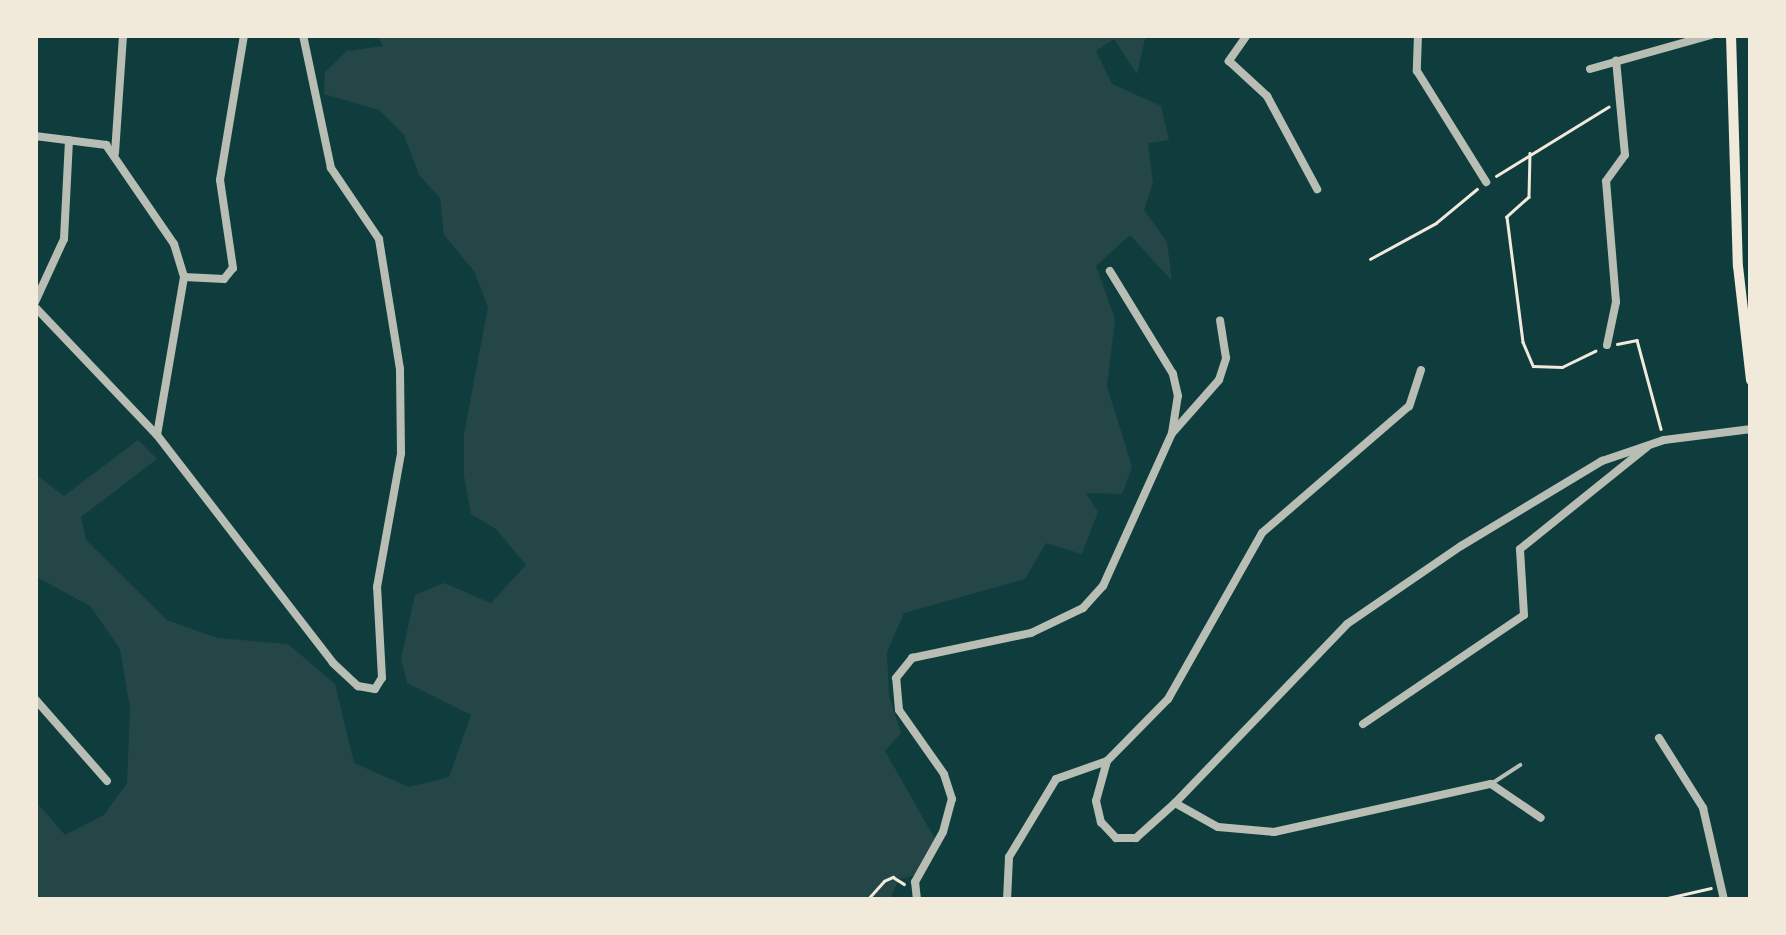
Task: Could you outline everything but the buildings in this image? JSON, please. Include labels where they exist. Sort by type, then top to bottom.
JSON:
[{"type":"main road","points":[[1732,35],[1751,380]]},
{"type":"street","points":[[116,153],[123,35]]},
{"type":"street","points":[[184,278],[224,279],[233,268],[220,180],[244,35]]},
{"type":"street","points":[[69,140],[64,239],[35,304],[157,436],[350,679],[367,690],[382,678],[377,587],[400,453],[400,369],[379,239],[331,168],[303,35]]},
{"type":"street","points":[[1247,35],[1229,60],[1266,96],[1317,189]]},
{"type":"street","points":[[1418,35],[1417,71],[1486,182]]},
{"type":"street","points":[[1590,69],[1711,35]]},
{"type":"street","points":[[1606,345],[1616,302],[1606,181],[1625,155],[1616,60]]},
{"type":"street","points":[[35,136],[97,141],[116,153],[169,233],[184,278],[157,436]]},
{"type":"street","points":[[1110,271],[1173,374],[1172,433]]},
{"type":"street","points":[[917,900],[914,882],[944,832],[952,800],[944,774],[899,710],[894,688],[901,669],[941,648],[1056,625],[1083,608],[1103,586],[1172,433],[1219,380],[1226,358],[1220,320]]},
{"type":"street","points":[[1007,900],[1010,857],[1056,779],[1107,760],[1168,699],[1262,533],[1409,406],[1421,370]]},
{"type":"street","points":[[1107,760],[1096,801],[1101,822],[1116,838],[1136,838],[1361,613],[1551,489],[1652,443],[1751,429]]},
{"type":"street","points":[[1362,724],[1524,615],[1520,549],[1652,443]]},
{"type":"street","points":[[35,699],[107,782]]},
{"type":"street","points":[[1660,738],[1696,791],[1724,900]]},
{"type":"street","points":[[1175,803],[1218,827],[1274,832],[1491,784],[1540,818]]},
{"type":"lane","points":[[1491,784],[1520,765]]},
{"type":"path","points":[[1530,152],[1529,197],[1507,217],[1533,366],[1562,367],[1606,345],[1637,340],[1664,440]]},
{"type":"path","points":[[867,900],[894,877],[906,885],[914,882]]},
{"type":"path","points":[[1659,900],[1722,886]]},
{"type":"shaded area","points":[[377,35],[1146,35],[1137,74],[1114,39],[1096,51],[1112,84],[1161,106],[1169,140],[1148,143],[1153,183],[1144,210],[1167,242],[1172,281],[1130,235],[1096,266],[1115,319],[1107,386],[1132,467],[1122,494],[1086,493],[1098,512],[1082,554],[1046,543],[1025,579],[904,613],[887,652],[889,696],[901,733],[885,751],[935,839],[916,875],[899,879],[890,900],[35,900],[35,801],[65,835],[104,815],[127,783],[130,708],[120,649],[90,606],[35,576],[35,474],[64,496],[138,440],[157,459],[81,517],[86,540],[167,620],[217,638],[288,644],[335,684],[354,763],[409,787],[449,777],[471,715],[407,683],[401,659],[415,595],[444,583],[491,603],[526,565],[496,529],[471,514],[464,476],[464,434],[488,307],[474,271],[444,235],[440,198],[419,175],[404,135],[379,110],[324,94],[325,72],[347,51],[383,46]]}]
